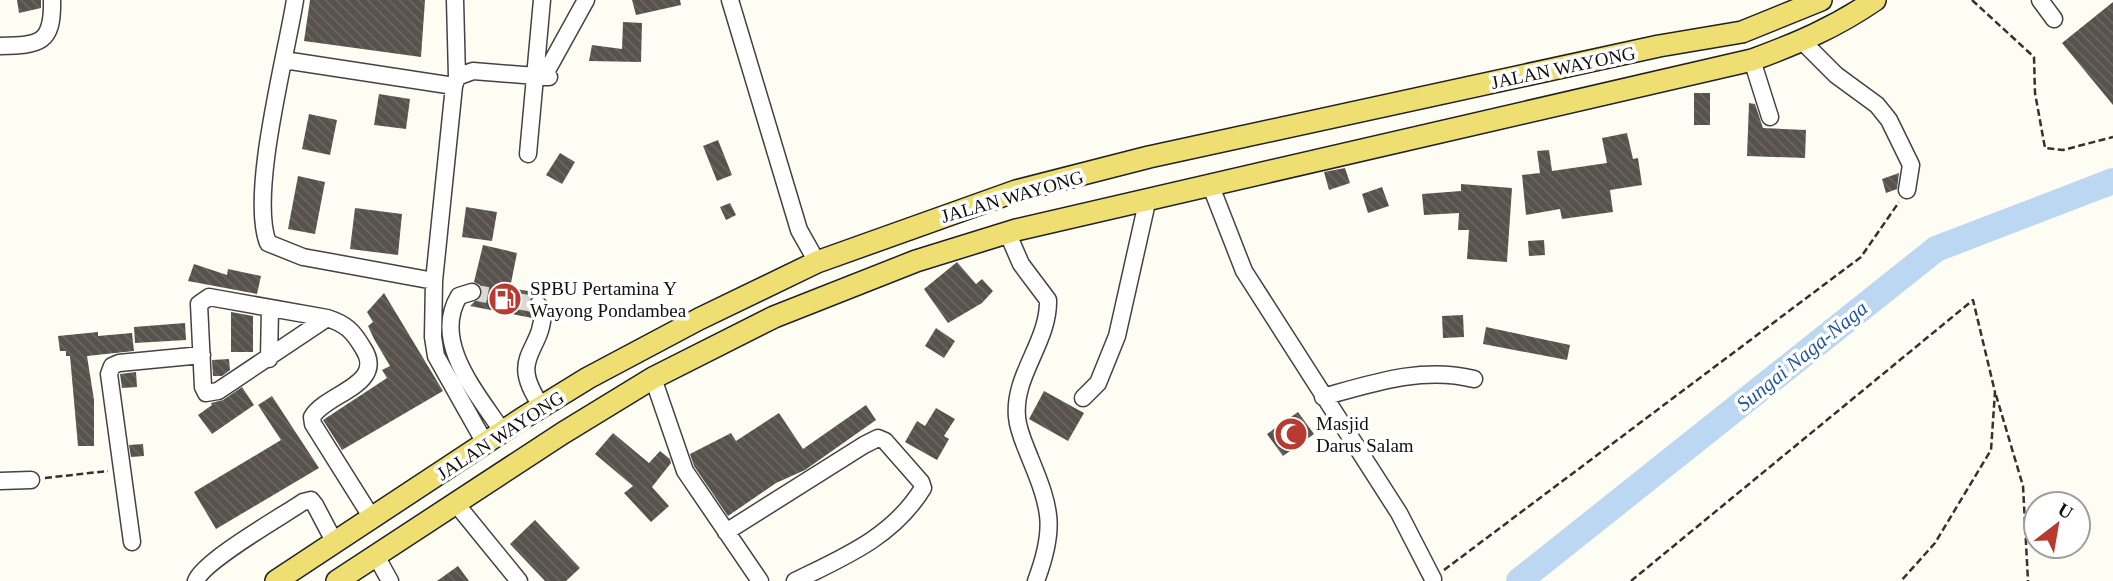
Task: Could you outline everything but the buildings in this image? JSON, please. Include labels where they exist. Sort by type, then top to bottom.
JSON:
[{"type":"main road","name":"JALAN WAYONG","points":[[276,581],[542,407],[699,319],[817,262],[1016,191],[1149,157],[1660,46],[1742,32],[1821,0]]},
{"type":"main road","name":"JALAN WAYONG","points":[[341,580],[375,554],[457,505],[563,433],[653,378],[774,317],[916,261],[1007,232],[1148,198],[1752,60],[1803,42],[1843,22],[1875,0]]},
{"type":"main road","points":[[905,229],[916,261]]},
{"type":"street","points":[[0,46],[33,45],[42,40],[49,33],[52,23],[51,0]]},
{"type":"street","points":[[295,0],[264,181],[263,222],[268,243],[303,257],[434,281]]},
{"type":"street","points":[[455,0],[455,82],[434,281],[433,337],[436,356],[494,437]]},
{"type":"street","points":[[528,154],[542,76],[542,0]]},
{"type":"street","points":[[542,76],[586,0]]},
{"type":"street","points":[[730,0],[799,230],[817,262]]},
{"type":"street","points":[[2040,0],[2054,19]]},
{"type":"street","points":[[1803,42],[1836,75],[1877,105],[1889,120],[1911,165],[1912,179],[1907,190]]},
{"type":"street","points":[[284,60],[455,82],[473,71],[542,76]]},
{"type":"street","points":[[1752,60],[1770,117]]},
{"type":"street","points":[[1210,184],[1244,271],[1399,513],[1433,579]]},
{"type":"street","points":[[1083,398],[1098,383],[1117,336],[1148,198]]},
{"type":"street","points":[[1007,232],[1021,264],[1048,300],[1046,321],[1025,371],[1017,399],[1017,419],[1022,437],[1051,521],[1035,581]]},
{"type":"street","points":[[472,292],[458,296],[450,309],[453,350],[494,437]]},
{"type":"street","points":[[327,318],[269,359],[212,394],[206,393],[203,387],[200,304],[204,299],[214,296],[327,318],[346,324],[370,358],[370,366],[363,379],[314,412],[313,424],[372,519]]},
{"type":"street","points":[[538,305],[543,310],[543,319],[526,365],[526,379],[542,407]]},
{"type":"street","points":[[269,359],[270,308]]},
{"type":"street","points":[[132,542],[125,511],[123,469],[109,374],[112,366],[119,363],[202,355]]},
{"type":"street","points":[[1323,397],[1377,382],[1423,374],[1450,373],[1474,379]]},
{"type":"street","points":[[653,378],[685,471],[760,581]]},
{"type":"street","points":[[726,532],[864,445],[878,438],[885,441],[921,482],[923,488],[880,537],[795,581]]},
{"type":"street","points":[[0,481],[31,480]]},
{"type":"street","points":[[196,581],[199,573],[214,561],[303,502],[311,500],[315,505],[335,543]]},
{"type":"street","points":[[457,505],[519,581]]},
{"type":"street","points":[[375,554],[390,581]]},
{"type":"path","points":[[1972,0],[2034,57],[2035,93],[2045,148],[2063,150],[2113,137]]},
{"type":"path","points":[[1433,579],[1861,257],[1889,218]]},
{"type":"path","points":[[1631,581],[1972,300],[1995,392],[2023,486],[2028,581]]},
{"type":"path","points":[[1901,581],[1935,543],[1991,450],[1995,392]]},
{"type":"path","points":[[31,480],[123,469]]},
{"type":"waterway","name":"Sungai Naga-Naga","points":[[1519,581],[1936,249],[2113,181]]},
{"type":"tunnel","points":[[472,292],[538,305]]},
{"type":"place","name":"SPBU Pertamina Y Wayong Pondambea","points":[[505,299]]},
{"type":"place","name":"Masjid Darus Salam","points":[[1291,434]]}]
